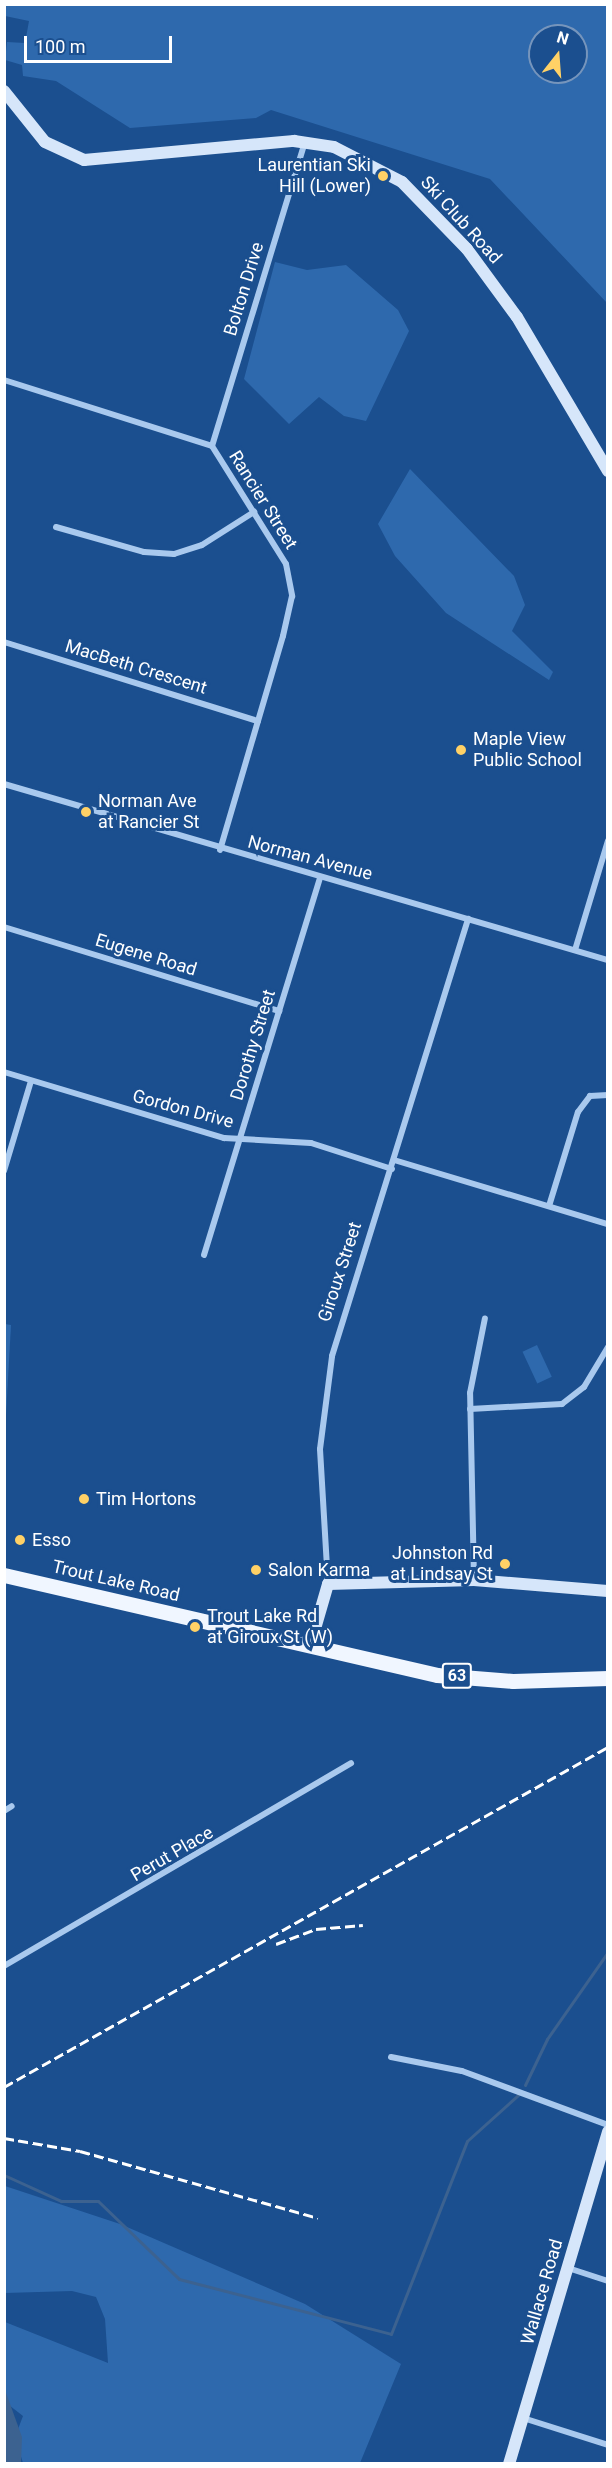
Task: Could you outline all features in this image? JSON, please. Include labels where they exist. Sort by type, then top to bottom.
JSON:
[{"type":"main road","name":"Trout Lake Road","points":[[4,1575],[438,1675],[513,1681],[608,1678]]},
{"type":"street","name":"Ski Club Road","points":[[4,91],[45,142],[84,160],[305,141],[368,161],[432,210],[518,317],[608,471]]},
{"type":"street","name":"Bolton Drive","points":[[212,446],[305,141]]},
{"type":"street","name":"Rancier Street","points":[[4,380],[212,446],[286,564],[292,596],[220,850]]},
{"type":"street","points":[[56,527],[144,552],[174,554],[202,545],[254,512]]},
{"type":"street","name":"MacBeth Crescent","points":[[4,642],[258,721]]},
{"type":"street","name":"Norman Avenue","points":[[4,784],[220,850],[608,960]]},
{"type":"street","points":[[576,950],[608,841]]},
{"type":"street","name":"Dorothy Street","points":[[204,1255],[320,879]]},
{"type":"street","name":"Giroux Street","points":[[310,1646],[328,1584],[320,1449],[324,1399],[332,1356],[468,919]]},
{"type":"street","name":"Eugene Road","points":[[4,927],[279,1011]]},
{"type":"street","name":"Gordon Drive","points":[[4,1072],[240,1139],[311,1143],[392,1168]]},
{"type":"street","points":[[4,1171],[32,1081]]},
{"type":"street","points":[[549,1206],[578,1112],[590,1096],[608,1095]]},
{"type":"street","points":[[394,1160],[608,1224]]},
{"type":"street","points":[[474,1580],[470,1409],[485,1318]]},
{"type":"street","points":[[470,1409],[562,1404],[584,1387],[608,1347]]},
{"type":"street","points":[[328,1584],[474,1580],[608,1591]]},
{"type":"street","name":"Perut Place","points":[[4,1966],[351,1763]]},
{"type":"street","points":[[4,1811],[12,1806]]},
{"type":"street","points":[[391,2057],[462,2071],[608,2125]]},
{"type":"street","name":"Wallace Road","points":[[509,2463],[608,2131]]},
{"type":"street","points":[[568,2268],[608,2281]]},
{"type":"street","points":[[523,2418],[608,2445]]},
{"type":"shaded area","points":[[4,5],[607,5],[607,303],[490,179],[271,110],[256,118],[130,128],[56,81],[23,76],[22,65],[5,60],[7,42],[25,43],[29,21],[5,16]]},
{"type":"shaded area","points":[[275,262],[307,270],[346,265],[398,310],[409,331],[366,421],[344,416],[319,397],[289,424],[244,379]]},
{"type":"shaded area","points":[[410,469],[514,576],[525,605],[512,631],[553,672],[549,680],[446,613],[395,556],[378,524]]},
{"type":"shaded area","points":[[5,1324],[11,1325],[4,1433]]},
{"type":"shaded area","points":[[537,1345],[552,1377],[537,1383],[522,1352]]},
{"type":"shaded area","points":[[5,2186],[120,2224],[305,2304],[401,2364],[360,2463],[23,2463],[15,2437],[23,2416],[5,2402],[5,2322],[108,2363],[105,2319],[96,2297],[72,2291],[5,2293]]},
{"type":"shaded area","points":[[5,2390],[22,2437],[21,2463],[5,2463]]},
{"type":"waterway","points":[[525,2085],[547,2039],[608,1952]]},
{"type":"waterway","points":[[4,2175],[61,2201],[98,2201],[179,2279],[391,2334],[467,2141],[518,2095]]},
{"type":"railway","points":[[4,2087],[608,1747]]},
{"type":"railway","points":[[276,1944],[316,1929],[363,1925]]},
{"type":"railway","points":[[4,2138],[80,2151],[318,2218]]},
{"type":"place","name":"Laurentian Ski Hill (Lower)","points":[[383,176]]},
{"type":"place","name":"Maple View Public School","points":[[461,750]]},
{"type":"place","name":"Norman Ave at Rancier St","points":[[86,812]]},
{"type":"place","name":"Tim Hortons","points":[[84,1499]]},
{"type":"place","name":"Esso","points":[[20,1540]]},
{"type":"place","name":"Johnston Rd at Lindsay St","points":[[505,1564]]},
{"type":"place","name":"Salon Karma","points":[[256,1570]]},
{"type":"place","name":"Trout Lake Rd at Giroux St (W)","points":[[195,1627]]}]
